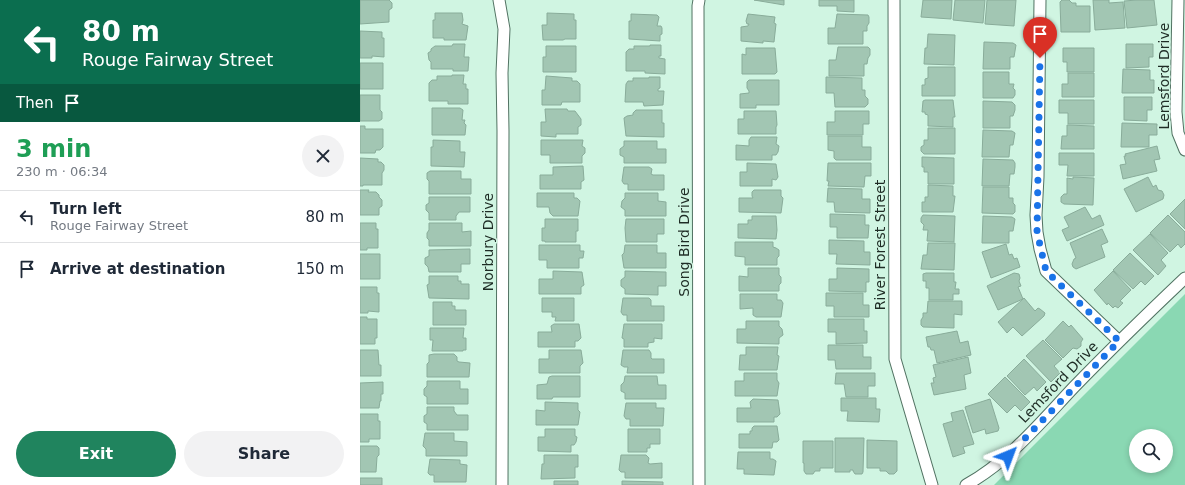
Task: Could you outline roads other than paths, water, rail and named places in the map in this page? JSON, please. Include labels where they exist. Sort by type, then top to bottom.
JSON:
[{"type":"street","name":"Norbury Drive","points":[[498,0],[504,29],[502,72],[504,131],[502,485]]},
{"type":"street","name":"Song Bird Drive","points":[[699,0],[699,485]]},
{"type":"street","name":"River Forest Street","points":[[894,0],[895,358],[932,485]]},
{"type":"street","points":[[1040,0],[1038,177],[1036,214],[1040,249],[1046,271],[1119,341]]},
{"type":"street","name":"Lemsford Drive","points":[[1178,0],[1176,112],[1178,133],[1185,150]]},
{"type":"street","name":"Lemsford Drive","points":[[966,485],[980,477],[1008,456],[1119,341],[1185,278]]}]
